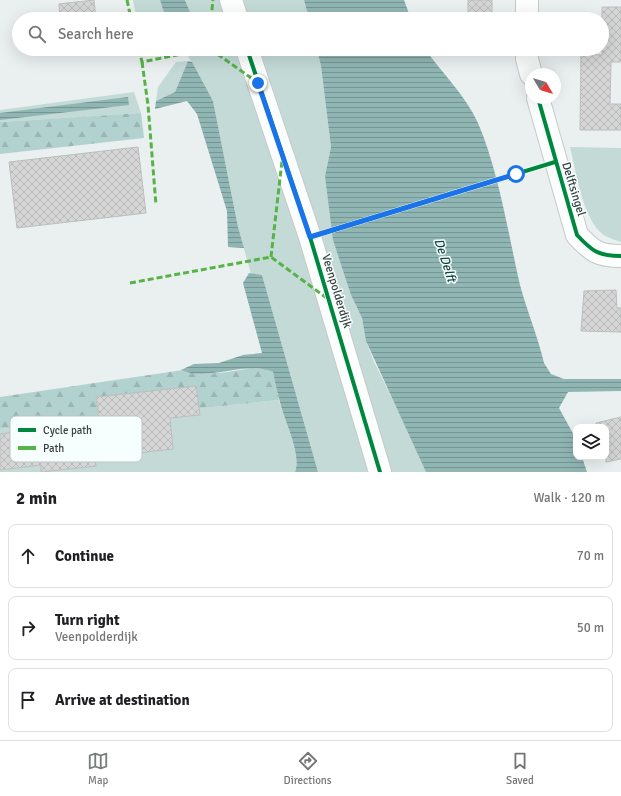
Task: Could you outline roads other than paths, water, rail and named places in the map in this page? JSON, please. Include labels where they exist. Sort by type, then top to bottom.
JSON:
[{"type":"street","points":[[230,0],[234,12]]},
{"type":"street","points":[[527,0],[527,12]]},
{"type":"street","name":"Veenpolderdijk","points":[[249,56],[310,237],[380,472]]},
{"type":"street","points":[[527,56],[529,68]]},
{"type":"street","name":"Delftsingel","points":[[540,104],[577,235],[591,250],[610,256],[621,256]]},
{"type":"water","points":[[160,0],[185,0],[190,12],[164,12]]},
{"type":"water","points":[[304,0],[404,0],[408,12],[307,12]]},
{"type":"water","name":"De Delft","points":[[319,56],[430,56],[467,103],[478,123],[492,162],[520,285],[544,363],[551,374],[564,379],[621,379],[621,391],[568,392],[559,408],[573,434],[573,460],[583,460],[587,472],[426,472],[366,341],[362,318],[351,295],[333,240],[325,176],[331,147]]},
{"type":"water","points":[[188,61],[192,62],[213,101],[238,227],[244,248],[228,247],[227,211],[197,114],[187,101],[155,109],[156,101],[175,92]]},
{"type":"water","points":[[128,97],[129,105],[0,120],[0,113]]},
{"type":"water","points":[[249,273],[262,275],[318,472],[295,472],[297,465],[292,437],[282,409],[273,372],[251,368],[204,374],[181,370],[194,364],[219,363],[243,355],[262,353],[243,283]]}]
